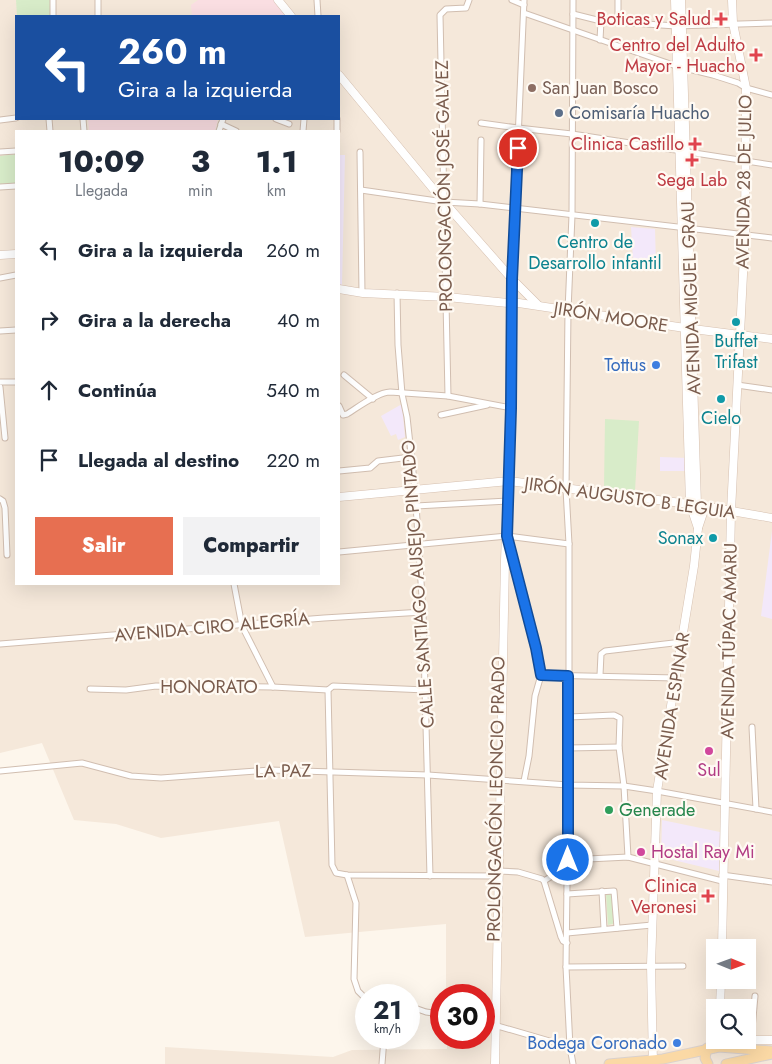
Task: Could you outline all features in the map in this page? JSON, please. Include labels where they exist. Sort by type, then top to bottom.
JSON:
[{"type":"main road","points":[[609,1064],[653,1062],[706,1048]]},
{"type":"main road","points":[[707,1049],[705,1058],[708,1064]]},
{"type":"main road","points":[[730,1064],[732,1049]]},
{"type":"main road","points":[[756,1049],[772,1052]]},
{"type":"main road","points":[[726,1064],[772,1052]]},
{"type":"main road","points":[[762,1056],[772,1061]]},
{"type":"street","points":[[52,0],[53,15]]},
{"type":"street","points":[[98,0],[98,15]]},
{"type":"street","points":[[278,0],[290,15]]},
{"type":"street","points":[[318,0],[318,15]]},
{"type":"street","name":"PROLONGACIÓN JOSÉ GALVEZ","points":[[448,396],[440,15],[446,9],[466,8],[469,0]]},
{"type":"street","points":[[512,0],[524,3],[524,13],[512,279]]},
{"type":"street","points":[[572,1064],[566,968],[569,717],[566,489],[568,311],[572,214],[573,0]]},
{"type":"street","points":[[618,0],[618,22]]},
{"type":"street","name":"AVENIDA MIGUEL GRAU","points":[[675,0],[679,26]]},
{"type":"street","name":"AVENIDA MIGUEL GRAU","points":[[681,0],[679,26],[682,151],[688,329],[698,506]]},
{"type":"street","name":"AVENIDA 28 DE JULIO","points":[[732,0],[733,23],[746,88],[745,235],[740,334]]},
{"type":"street","points":[[524,13],[680,67],[722,78],[738,83],[746,88],[772,95]]},
{"type":"street","points":[[573,14],[601,21],[679,26],[772,23]]},
{"type":"street","points":[[600,40],[601,21]]},
{"type":"street","points":[[340,78],[444,202],[512,279],[538,305]]},
{"type":"street","points":[[0,120],[15,118]]},
{"type":"street","points":[[279,120],[289,124]]},
{"type":"street","points":[[222,121],[235,130]]},
{"type":"street","points":[[481,123],[572,134],[772,165]]},
{"type":"street","points":[[480,204],[481,140]]},
{"type":"street","points":[[0,152],[15,150]]},
{"type":"street","points":[[360,152],[362,291]]},
{"type":"street","points":[[0,187],[15,186]]},
{"type":"street","points":[[361,190],[444,202],[572,214],[772,238]]},
{"type":"street","points":[[0,250],[15,249]]},
{"type":"street","points":[[0,255],[15,254]]},
{"type":"street","points":[[0,278],[15,275]]},
{"type":"street","name":"PROLONGACIÓN LEONCIO PRADO","points":[[492,984],[511,408],[512,279]]},
{"type":"street","name":"JIRÓN MOORE","points":[[340,287],[362,291],[447,295],[538,305],[688,329],[772,339]]},
{"type":"street","name":"CALLE SANTIAGO AUSEJO PINTADO","points":[[397,294],[398,345],[402,394],[407,417],[415,490],[423,612],[430,876]]},
{"type":"street","points":[[0,331],[15,330]]},
{"type":"street","name":"AVENIDA TÚPAC AMARU","points":[[722,939],[731,511],[740,334]]},
{"type":"street","points":[[344,374],[373,399]]},
{"type":"street","points":[[0,382],[15,382]]},
{"type":"street","points":[[737,384],[772,390]]},
{"type":"street","points":[[0,387],[2,424],[5,438]]},
{"type":"street","points":[[341,415],[386,392],[448,396],[511,408]]},
{"type":"street","points":[[441,415],[489,404]]},
{"type":"street","points":[[340,471],[370,468],[378,461],[411,457]]},
{"type":"street","name":"JIRÓN AUGUSTO B LEGUIA","points":[[340,497],[508,481],[698,506],[772,518]]},
{"type":"street","points":[[0,499],[3,501],[4,508],[7,555]]},
{"type":"street","points":[[416,506],[508,501]]},
{"type":"street","name":"AVENIDA ESPINAR","points":[[653,1062],[651,965],[657,791],[694,566],[698,506]]},
{"type":"street","name":"AVENIDA ESPINAR","points":[[698,506],[698,528]]},
{"type":"street","points":[[340,552],[507,536],[568,544]]},
{"type":"street","name":"PROLONGACIÓN LEONCIO PRADO","points":[[507,536],[536,648],[541,675],[535,696],[529,756],[524,781]]},
{"type":"street","points":[[234,585],[242,626],[273,687]]},
{"type":"street","name":"AVENIDA CIRO ALEGRÍA","points":[[0,644],[423,612]]},
{"type":"street","points":[[600,675],[600,658],[601,654],[605,651],[682,642]]},
{"type":"street","points":[[541,675],[676,678]]},
{"type":"street","name":"HONORATO","points":[[90,689],[126,690],[156,686],[273,687],[328,690],[333,686],[426,690]]},
{"type":"street","points":[[328,690],[332,868],[337,874],[348,876],[430,876],[525,873],[539,877],[544,881],[561,937],[567,944]]},
{"type":"street","points":[[569,717],[614,715],[620,718],[618,747],[624,786],[628,858]]},
{"type":"street","points":[[752,727],[756,809]]},
{"type":"street","points":[[568,748],[618,747]]},
{"type":"street","name":"LA PAZ","points":[[0,771],[82,763],[131,776],[160,778],[270,770],[428,775],[568,785],[624,786],[772,812]]},
{"type":"street","points":[[544,881],[568,863],[628,858],[722,878],[772,882]]},
{"type":"street","points":[[348,876],[356,903],[354,979],[356,984]]},
{"type":"street","points":[[602,891],[604,929]]},
{"type":"street","points":[[567,894],[615,891],[617,928]]},
{"type":"street","points":[[567,933],[652,925]]},
{"type":"street","points":[[566,968],[651,965],[683,966]]},
{"type":"street","points":[[495,1025],[570,1047]]},
{"type":"street","points":[[756,1040],[772,1040]]},
{"type":"street","points":[[382,1064],[383,1049]]},
{"type":"street","name":"PROLONGACIÓN LEONCIO PRADO","points":[[491,1049],[491,1064]]},
{"type":"street","name":"PROLONGACIÓN LEONCIO PRADO","points":[[493,1049],[495,1064]]},
{"type":"shaded area","points":[[0,0],[772,0],[772,1064],[165,1064],[165,1047],[333,1057],[352,1050],[495,1049],[495,984],[446,984],[446,924],[305,937],[279,821],[161,838],[116,824],[74,820],[42,743],[0,753]]},
{"type":"shaded area","points":[[198,0],[274,0],[286,15],[192,15],[191,5]]},
{"type":"shaded area","points":[[88,120],[218,120],[215,130],[89,130]]},
{"type":"shaded area","points":[[340,155],[345,155],[342,285],[340,284]]},
{"type":"shaded area","points":[[631,227],[655,229],[656,265],[633,261]]},
{"type":"shaded area","points":[[402,404],[405,437],[398,440],[396,434],[391,436],[381,416]]},
{"type":"shaded area","points":[[660,457],[688,458],[688,471],[660,471]]},
{"type":"shaded area","points":[[772,531],[772,619],[761,616]]},
{"type":"shaded area","points":[[662,820],[720,832],[719,871],[661,857]]},
{"type":"green space","points":[[16,0],[51,0],[52,15],[17,15]]},
{"type":"green space","points":[[15,154],[15,183],[0,184],[0,156]]},
{"type":"green space","points":[[605,419],[639,421],[635,491],[604,487]]},
{"type":"green space","points":[[614,893],[616,923],[608,925],[606,894]]},
{"type":"place","name":"Boticas y Salud","points":[[721,19]]},
{"type":"place","name":"Centro del Adulto Mayor - Huacho","points":[[756,55]]},
{"type":"place","name":"San Juan Bosco","points":[[532,88]]},
{"type":"place","name":"Comisaría Huacho","points":[[559,113]]},
{"type":"place","name":"Clinica Castillo","points":[[695,144]]},
{"type":"place","name":"Sega Lab","points":[[692,160]]},
{"type":"place","name":"Centro de Desarrollo infantil","points":[[595,223]]},
{"type":"place","name":"Buffet Trifast","points":[[736,322]]},
{"type":"place","name":"Tottus","points":[[656,365]]},
{"type":"place","name":"Cielo","points":[[721,399]]},
{"type":"place","name":"Sonax","points":[[713,538]]},
{"type":"place","name":"Sul","points":[[709,751]]},
{"type":"place","name":"Generade","points":[[609,810]]},
{"type":"place","name":"Hostal Ray Mi","points":[[641,852]]},
{"type":"place","name":"Clinica Veronesi","points":[[708,896]]},
{"type":"place","name":"Bodega Coronado","points":[[677,1043]]},
{"type":"route","points":[[518,148],[512,279],[511,408],[507,536],[536,648],[541,675],[568,676],[568,860]]}]
